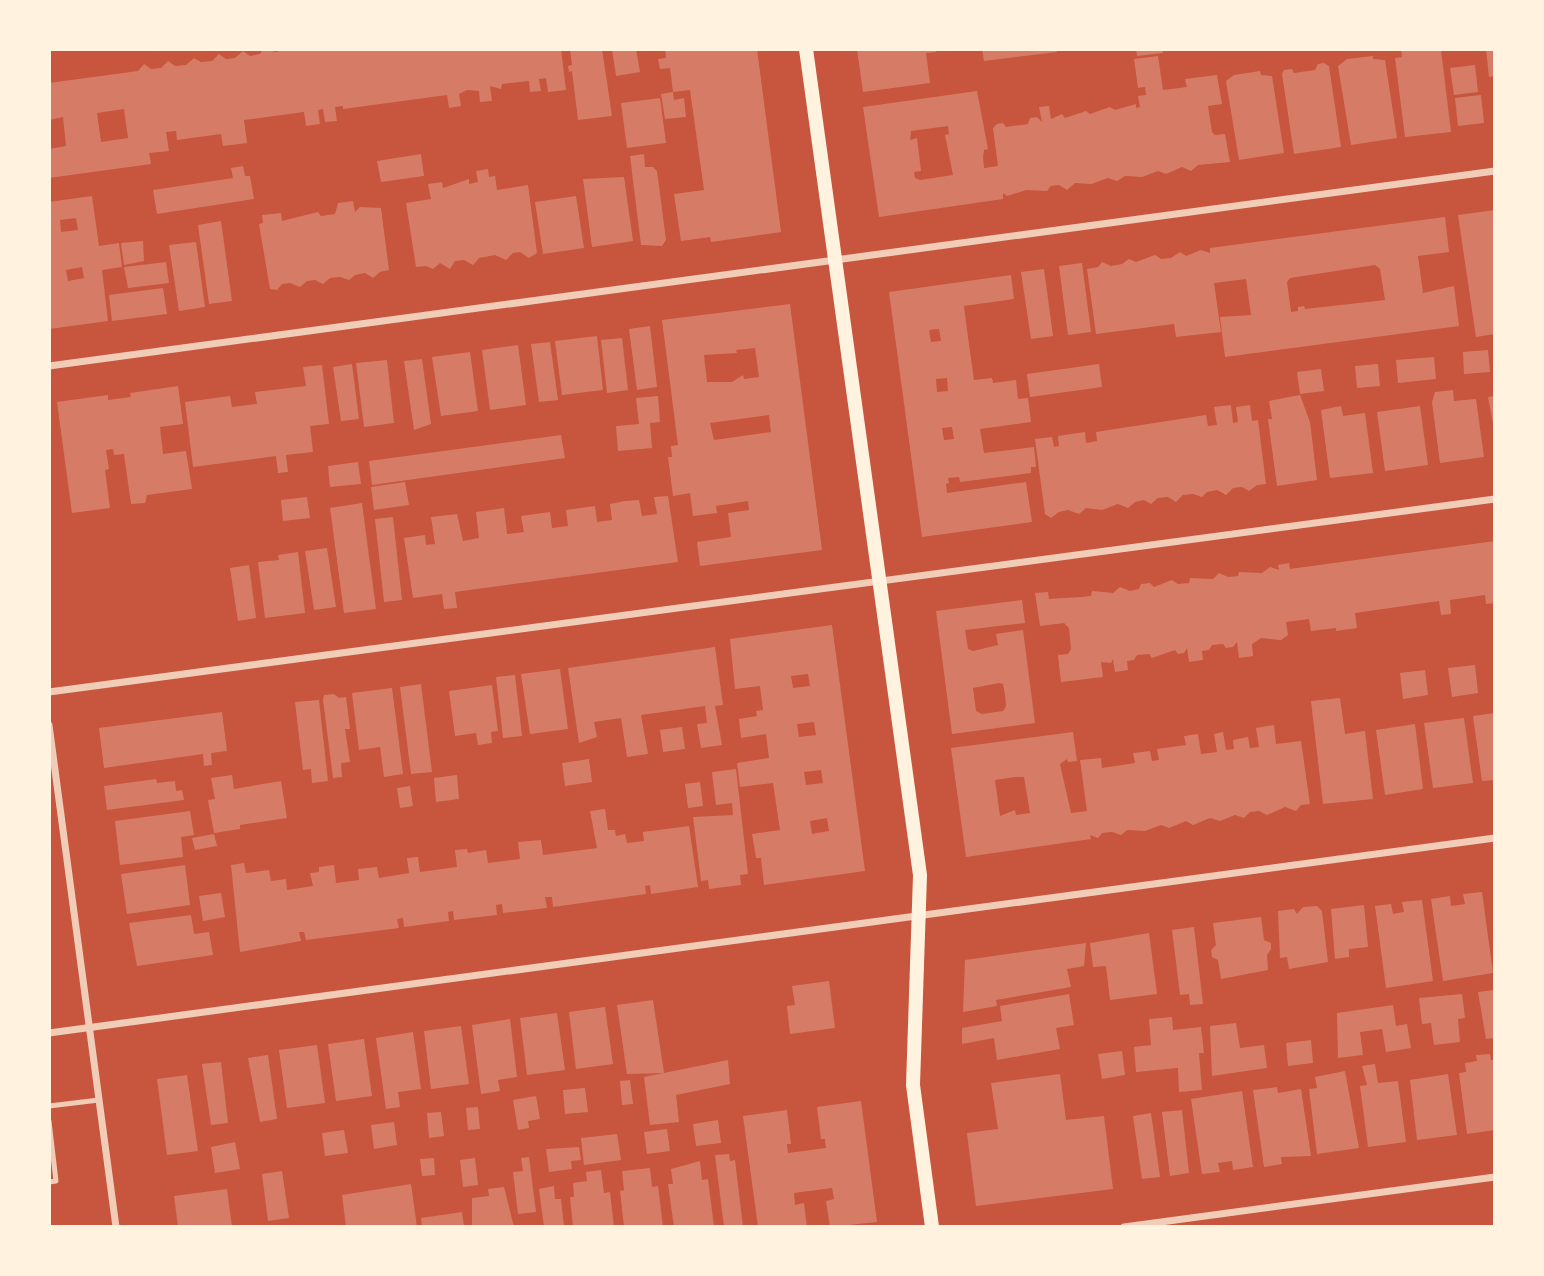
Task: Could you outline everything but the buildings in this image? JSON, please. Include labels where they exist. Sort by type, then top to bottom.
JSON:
[{"type":"main road","points":[[806,49],[920,875],[914,1085],[932,1227]]},
{"type":"street","points":[[49,366],[1495,171]]},
{"type":"street","points":[[49,692],[1495,499]]},
{"type":"street","points":[[49,725],[116,1227]]},
{"type":"street","points":[[49,1033],[1495,838]]},
{"type":"street","points":[[1124,1227],[1495,1177]]},
{"type":"lane","points":[[49,1106],[99,1100]]},
{"type":"lane","points":[[49,1121],[56,1181],[49,1182]]}]
